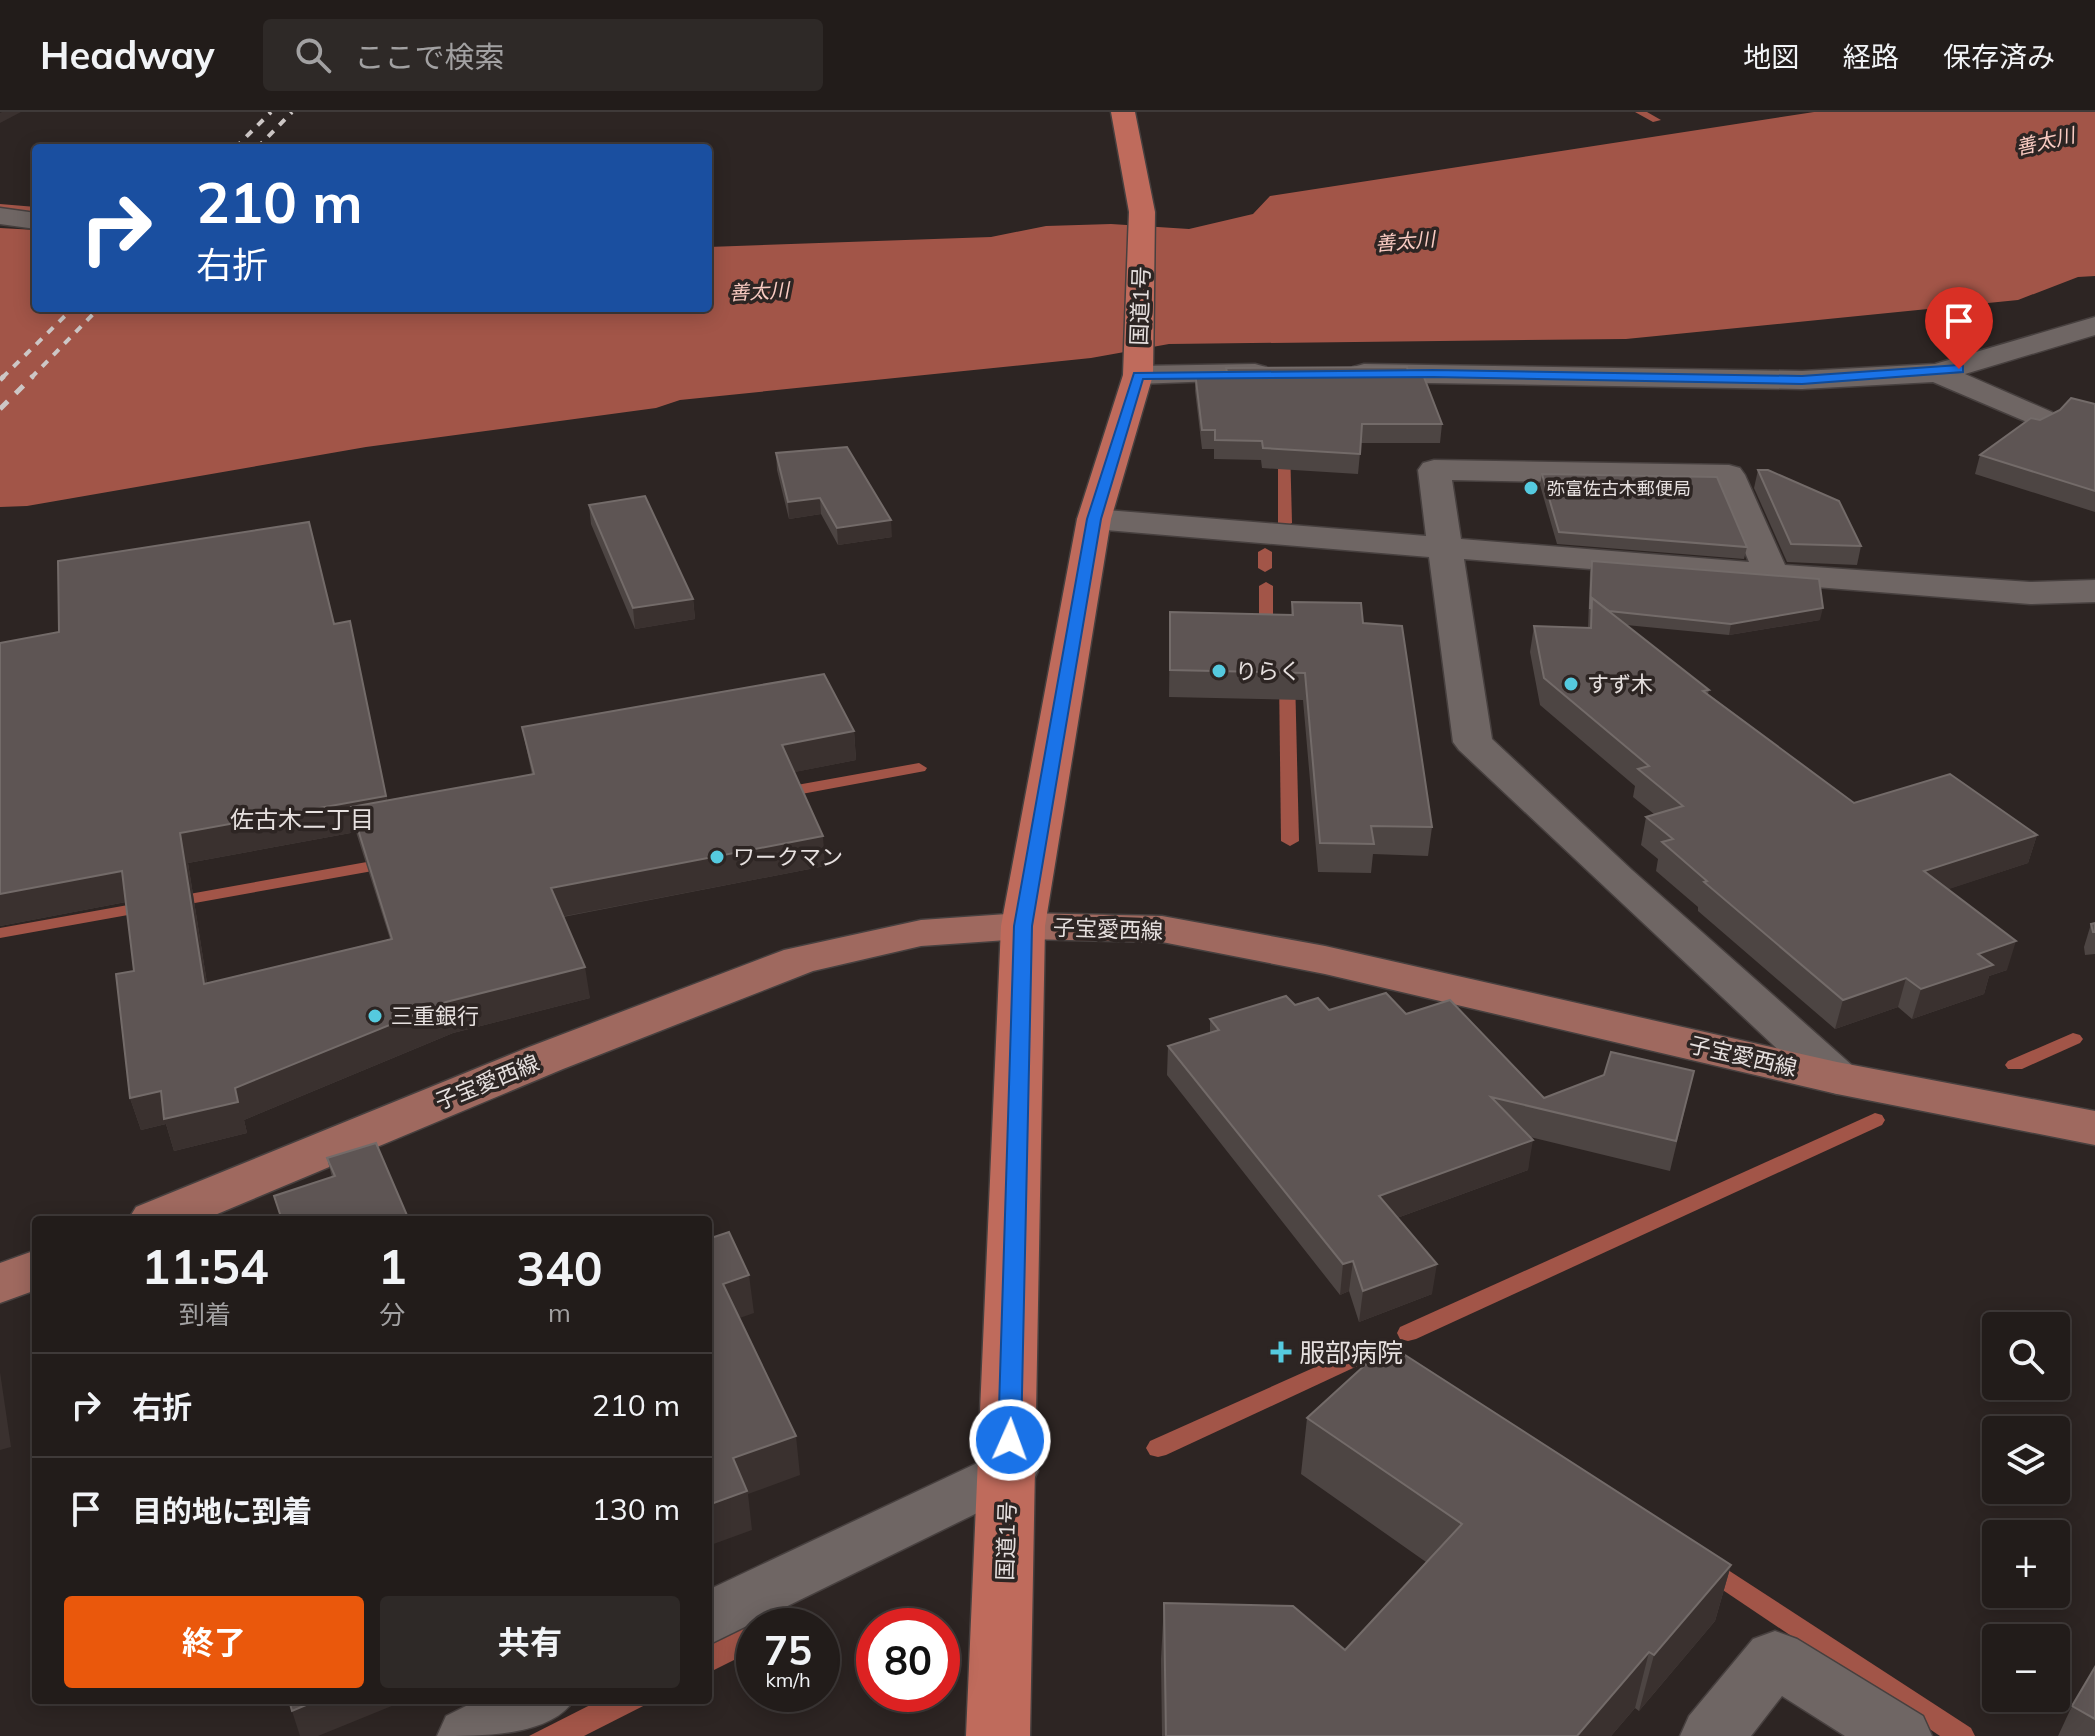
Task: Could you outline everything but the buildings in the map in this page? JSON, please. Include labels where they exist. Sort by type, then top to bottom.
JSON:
[{"type":"highway","name":"国道1号","points":[[998,1736],[1009,1471],[1023,926],[1094,519],[1138,375],[1142,212],[1123,112]]},
{"type":"main road","name":"子宝愛西線","points":[[164,1216],[546,1058],[800,960],[921,933],[1023,926],[1162,929],[1218,939],[1325,960],[1837,1078],[2095,1128]]},
{"type":"main road","points":[[0,1284],[32,1271]]},
{"type":"street","points":[[0,216],[32,220]]},
{"type":"street","points":[[1340,373],[1802,380],[1937,373],[2095,326]]},
{"type":"street","points":[[1138,375],[1277,373]]},
{"type":"street","points":[[1937,373],[2041,419]]},
{"type":"street","points":[[1772,575],[1729,475],[1434,470],[1473,742],[1617,879],[1837,1078]]},
{"type":"street","points":[[1094,519],[1772,575],[2030,593],[2095,591]]},
{"type":"street","points":[[712,1617],[1009,1471]]},
{"type":"street","points":[[1712,1736],[1775,1658],[1900,1736]]},
{"type":"street","points":[[469,1736],[534,1704]]},
{"type":"water","name":"善太川","points":[[1814,112],[2095,112],[2095,276],[2078,277],[2018,300],[1626,339],[1169,344],[1091,358],[680,400],[656,408],[366,447],[27,506],[0,507],[0,228],[32,230],[32,312],[712,312],[712,247],[991,237],[1046,226],[1111,224],[1189,229],[1253,214],[1270,196]]},
{"type":"water","points":[[736,1631],[736,1659],[712,1671],[712,1643]]},
{"type":"water","points":[[592,1704],[647,1704],[584,1736],[529,1736]]},
{"type":"waterway","points":[[1640,112],[1656,120]]},
{"type":"waterway","points":[[0,207],[32,210]]},
{"type":"waterway","points":[[1284,446],[1285,523]]},
{"type":"waterway","points":[[1265,552],[1265,568]]},
{"type":"waterway","points":[[1266,586],[1266,630],[1275,630]]},
{"type":"waterway","points":[[1287,676],[1290,841]]},
{"type":"waterway","points":[[780,793],[919,768]]},
{"type":"waterway","points":[[0,933],[389,863]]},
{"type":"waterway","points":[[2015,1065],[2073,1039]]},
{"type":"waterway","points":[[1408,1333],[1875,1120]]},
{"type":"waterway","points":[[1158,1448],[1358,1356]]},
{"type":"waterway","points":[[1708,1567],[1962,1736]]},
{"type":"railway","points":[[239,144],[271,112]]},
{"type":"railway","points":[[261,144],[292,112]]},
{"type":"railway","points":[[2,378],[69,312]]},
{"type":"railway","points":[[31,378],[95,312]]},
{"type":"railway","points":[[0,409],[31,378]]},
{"type":"place","name":"弥富佐古木郵便局","points":[[1531,488]]},
{"type":"place","name":"りらく","points":[[1219,671]]},
{"type":"place","name":"すず木","points":[[1571,684]]},
{"type":"place","name":"ワークマン","points":[[717,857]]},
{"type":"place","name":"三重銀行","points":[[375,1016]]},
{"type":"place","name":"服部病院","points":[[1281,1352]]},
{"type":"district","name":"佐古木二丁目","points":[[302,819]]},
{"type":"route","points":[[1010,1440],[1023,926],[1094,519],[1138,375],[1433,374],[1802,380],[1937,373],[1959,369]]}]
